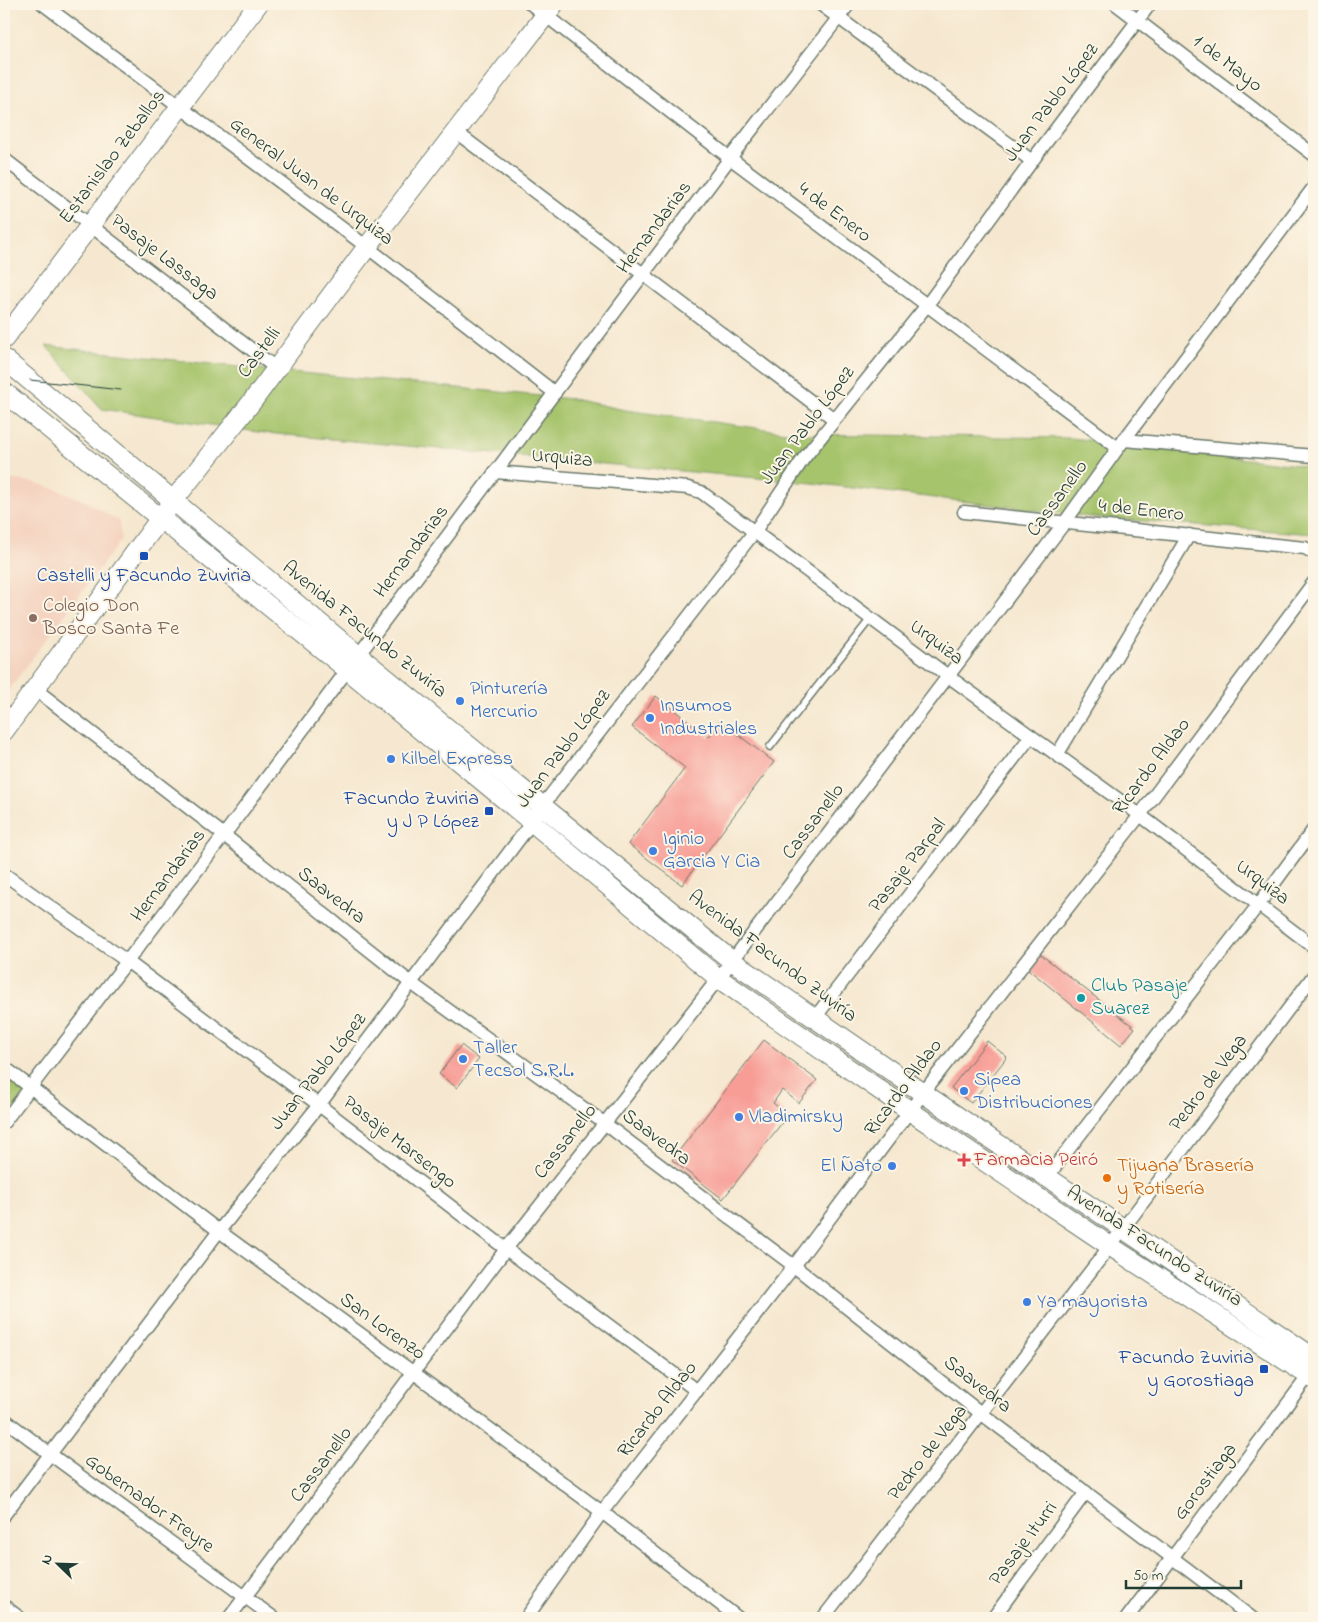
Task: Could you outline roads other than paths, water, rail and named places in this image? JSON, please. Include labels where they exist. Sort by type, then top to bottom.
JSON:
[{"type":"main road","name":"Estanislao Zeballos","points":[[4,338],[258,4]]},
{"type":"main road","name":"Castelli","points":[[4,731],[173,502],[277,369],[367,247],[456,132],[544,7]]},
{"type":"main road","name":"Avenida Facundo Zuviría","points":[[4,359],[173,502],[532,822],[718,978],[1110,1246],[1313,1370]]},
{"type":"main road","name":"Avenida Facundo Zuviría","points":[[4,392],[161,519],[543,805],[732,961],[922,1093],[1123,1228],[1313,1370]]},
{"type":"main road","points":[[4,392],[33,400],[84,440],[116,453]]},
{"type":"street","name":"General Juan de Urquiza","points":[[43,4],[367,247],[555,393]]},
{"type":"street","points":[[820,4],[1032,161]]},
{"type":"street","name":"Hernandarias","points":[[4,1122],[224,835],[730,158],[849,4]]},
{"type":"street","name":"1 de Mayo","points":[[1116,4],[1314,155]]},
{"type":"street","name":"Juan Pablo López","points":[[4,1515],[219,1232],[319,1105],[543,805],[755,531],[800,463],[927,305],[1150,4]]},
{"type":"street","name":"4 de Enero","points":[[544,7],[730,158],[927,305],[1121,444]]},
{"type":"street","points":[[456,132],[834,419]]},
{"type":"street","name":"Pasaje Lassaga","points":[[4,159],[277,369]]},
{"type":"street","name":"Cassanello","points":[[229,1618],[506,1249],[732,961],[1065,522],[1121,444],[1314,187]]},
{"type":"street","points":[[1121,444],[1314,456]]},
{"type":"street","name":"Urquiza","points":[[495,472],[688,488],[701,492],[948,676],[1140,815],[1314,947]]},
{"type":"street","name":"4 de Enero","points":[[964,512],[1305,548],[1314,552]]},
{"type":"street","points":[[1057,755],[1188,535]]},
{"type":"street","name":"Ricardo Aldao","points":[[526,1618],[602,1512],[794,1266],[922,1093],[1140,815],[1312,589]]},
{"type":"street","name":"Saavedra","points":[[35,689],[411,983],[604,1123],[794,1266],[982,1414],[1252,1618]]},
{"type":"street","name":"Pasaje Parpal","points":[[814,1019],[1032,736]]},
{"type":"street","points":[[1047,1177],[1259,904],[1314,830]]},
{"type":"street","name":"Pasaje Marsengo","points":[[4,874],[128,962],[319,1105],[506,1249],[697,1391]]},
{"type":"street","name":"Pedro de Vega","points":[[824,1618],[982,1414],[1314,975]]},
{"type":"street","name":"San Lorenzo","points":[[4,1067],[219,1232],[602,1512],[738,1618]]},
{"type":"street","name":"Gorostiaga","points":[[1127,1618],[1313,1370]]},
{"type":"street","name":"Gobernador Freyre","points":[[4,1419],[274,1618]]},
{"type":"street","name":"Pasaje Iturri","points":[[993,1618],[1086,1492]]},
{"type":"street","points":[[4,1606],[20,1618]]},
{"type":"lane","points":[[770,747],[871,618]]},
{"type":"tram line","points":[[30,380],[121,390]]},
{"type":"place","name":"Castelli y Facundo Zuviria","points":[[144,556]]},
{"type":"place","name":"Colegio Don Bosco Santa Fe","points":[[33,618]]},
{"type":"place","name":"Pinturería Mercurio","points":[[460,701]]},
{"type":"place","name":"Insumos Industriales","points":[[650,718]]},
{"type":"place","name":"Kilbel Express","points":[[391,759]]},
{"type":"place","name":"Facundo Zuviria y J P López","points":[[489,811]]},
{"type":"place","name":"Iginio Garcia Y Cia","points":[[653,851]]},
{"type":"place","name":"Club Pasaje Suarez","points":[[1081,998]]},
{"type":"place","name":"Taller Tecsol S.R.L.","points":[[463,1059]]},
{"type":"place","name":"Sipea Distribuciones","points":[[964,1091]]},
{"type":"place","name":"Vladimirsky","points":[[739,1117]]},
{"type":"place","name":"Farmacia Peiró","points":[[964,1160]]},
{"type":"place","name":"El Ñato","points":[[892,1166]]},
{"type":"place","name":"Tijuana Brasería y Rotisería","points":[[1107,1178]]},
{"type":"place","name":"Ya mayorista","points":[[1027,1302]]},
{"type":"place","name":"Facundo Zuviria y Gorostiaga","points":[[1264,1369]]}]
